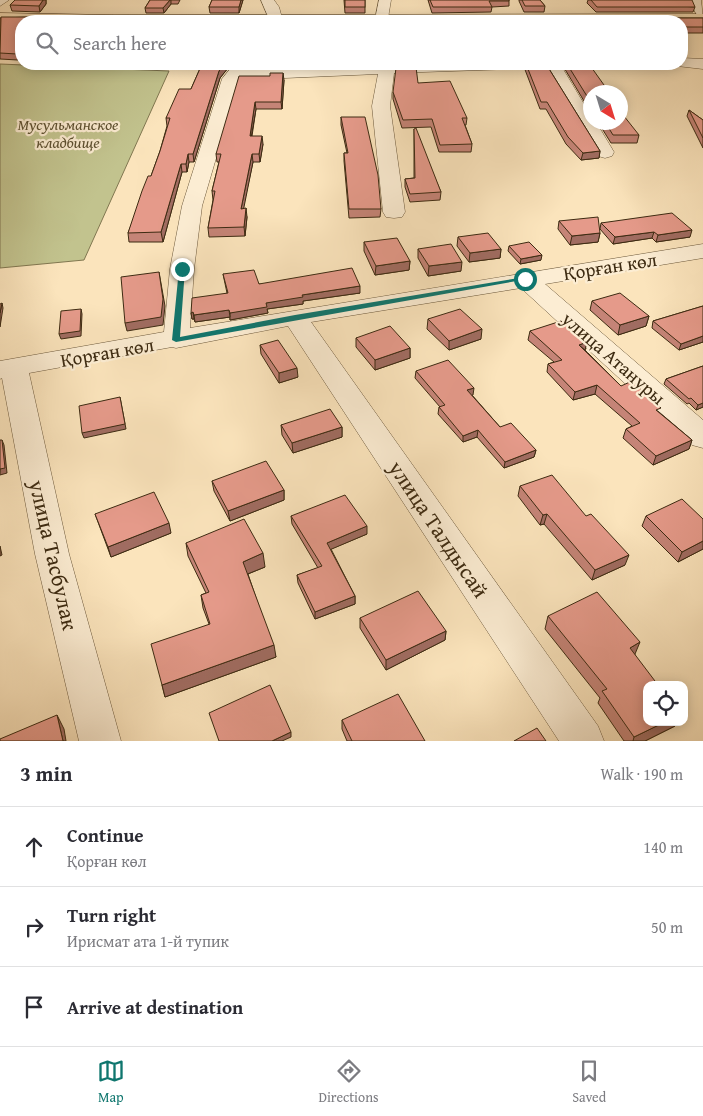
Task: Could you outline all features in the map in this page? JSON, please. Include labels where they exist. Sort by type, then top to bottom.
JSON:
[{"type":"highway","points":[[0,15],[15,15]]},
{"type":"highway","points":[[688,16],[703,16]]},
{"type":"highway","points":[[688,16],[703,16]]},
{"type":"street","points":[[267,0],[274,15]]},
{"type":"street","points":[[383,15],[385,0]]},
{"type":"street","points":[[695,0],[703,16]]},
{"type":"street","points":[[688,63],[703,64]]},
{"type":"street","points":[[176,340],[182,269],[192,206],[230,79],[238,70]]},
{"type":"street","points":[[387,70],[381,106],[394,212]]},
{"type":"street","points":[[556,70],[605,152]]},
{"type":"street","name":"Қорған көл","points":[[7,369],[295,317],[703,251]]},
{"type":"street","name":"улица Атануры","points":[[525,279],[703,437]]},
{"type":"street","name":"улица Талдысай","points":[[295,317],[583,741]]},
{"type":"street","name":"улица Тасбулак","points":[[7,369],[100,741]]},
{"type":"green space","name":"Мусульманское кладбище","points":[[0,64],[15,65],[15,70],[169,71],[84,260],[0,268]]},
{"type":"building","points":[[15,0],[43,0],[39,6],[10,5]]},
{"type":"building","points":[[150,0],[170,0],[163,8],[145,8]]},
{"type":"building","points":[[212,0],[241,0],[239,7],[209,7]]},
{"type":"building","points":[[345,0],[365,0],[365,7],[345,7]]},
{"type":"building","points":[[430,0],[509,1],[489,1],[492,7],[433,7]]},
{"type":"building","points":[[522,0],[540,0],[545,6],[525,6]]},
{"type":"building","points":[[591,0],[692,0],[695,7],[597,7]]},
{"type":"building","points":[[1,17],[15,17],[15,54],[0,53]]},
{"type":"building","points":[[688,18],[703,18],[703,27],[688,27]]},
{"type":"building","points":[[199,70],[220,70],[193,154],[188,154],[186,164],[181,164],[161,232],[128,233],[142,191],[148,176],[151,176],[160,151],[170,118],[166,118],[179,89],[191,89]]},
{"type":"building","points":[[396,70],[416,70],[418,83],[450,81],[467,118],[462,118],[472,144],[440,145],[432,119],[403,120],[393,92]]},
{"type":"building","points":[[528,70],[550,70],[583,124],[583,130],[587,130],[600,151],[583,153],[568,137],[547,102],[541,102]]},
{"type":"building","points":[[571,70],[593,70],[604,85],[583,85],[583,90]]},
{"type":"building","points":[[270,73],[283,73],[281,102],[255,102],[250,136],[262,136],[259,154],[252,154],[241,209],[246,208],[244,227],[208,228],[215,191],[212,191],[221,154],[216,154],[239,76],[270,76]]},
{"type":"building","points":[[689,110],[703,120],[703,138]]},
{"type":"building","points":[[341,117],[365,117],[378,175],[381,209],[349,209],[344,153],[348,153]]},
{"type":"building","points":[[628,121],[639,135],[613,135],[610,130],[628,130]]},
{"type":"building","points":[[416,128],[441,192],[410,194],[405,179],[415,178],[414,129]]},
{"type":"building","points":[[672,213],[692,230],[658,235],[654,232],[615,237],[601,223]]},
{"type":"building","points":[[598,217],[600,233],[572,236],[559,221]]},
{"type":"building","points":[[488,233],[501,249],[470,253],[458,237]]},
{"type":"building","points":[[397,238],[410,261],[376,266],[364,242]]},
{"type":"building","points":[[529,242],[542,255],[521,259],[509,246]]},
{"type":"building","points":[[451,244],[462,262],[429,266],[418,249]]},
{"type":"building","points":[[352,268],[360,286],[302,295],[303,297],[266,303],[267,307],[230,313],[229,310],[194,315],[193,312],[191,313],[192,298],[228,293],[223,274],[254,270],[259,284]]},
{"type":"building","points":[[159,272],[163,299],[161,317],[125,323],[121,277]]},
{"type":"building","points":[[620,293],[649,316],[620,325],[592,301]]},
{"type":"building","points":[[703,306],[703,336],[681,344],[653,321]]},
{"type":"building","points":[[81,309],[80,331],[59,334],[61,311]]},
{"type":"building","points":[[460,309],[482,329],[449,341],[428,319]]},
{"type":"building","points":[[561,321],[587,342],[579,345],[621,386],[632,381],[661,408],[656,410],[692,440],[656,456],[626,429],[640,423],[597,385],[575,392],[548,364],[562,360],[530,331]]},
{"type":"building","points":[[390,326],[410,348],[375,360],[356,338]]},
{"type":"building","points":[[278,340],[297,368],[279,373],[260,345]]},
{"type":"building","points":[[448,360],[474,388],[467,390],[500,427],[511,423],[536,450],[505,462],[478,430],[463,436],[439,407],[445,405],[416,371]]},
{"type":"building","points":[[703,366],[703,403],[698,405],[666,379]]},
{"type":"building","points":[[120,397],[125,424],[82,433],[79,406]]},
{"type":"building","points":[[330,409],[342,427],[292,443],[281,425]]},
{"type":"building","points":[[0,440],[2,440],[5,468],[0,469]]},
{"type":"building","points":[[266,461],[284,490],[228,511],[212,481]]},
{"type":"building","points":[[552,475],[586,516],[591,514],[629,555],[595,570],[547,514],[543,515],[520,486]]},
{"type":"building","points":[[154,492],[169,523],[108,547],[95,514]]},
{"type":"building","points":[[345,495],[367,526],[327,543],[355,596],[315,612],[297,575],[322,566],[291,516]]},
{"type":"building","points":[[682,499],[703,519],[703,541],[682,552],[646,516]]},
{"type":"building","points":[[244,519],[263,553],[243,562],[274,645],[162,685],[151,644],[210,624],[201,595],[209,592],[186,543]]},
{"type":"building","points":[[418,591],[446,631],[386,660],[360,618]]},
{"type":"building","points":[[597,592],[640,642],[630,648],[655,681],[643,681],[643,726],[657,726],[634,737],[602,691],[607,689],[548,616]]},
{"type":"building","points":[[270,685],[291,732],[272,741],[219,741],[209,713]]},
{"type":"building","points":[[398,694],[425,741],[352,741],[342,720]]},
{"type":"building","points":[[57,715],[63,741],[0,741],[0,739]]},
{"type":"building","points":[[537,728],[546,741],[514,741]]},
{"type":"route","points":[[182,269],[176,340],[295,317],[525,279]]}]
